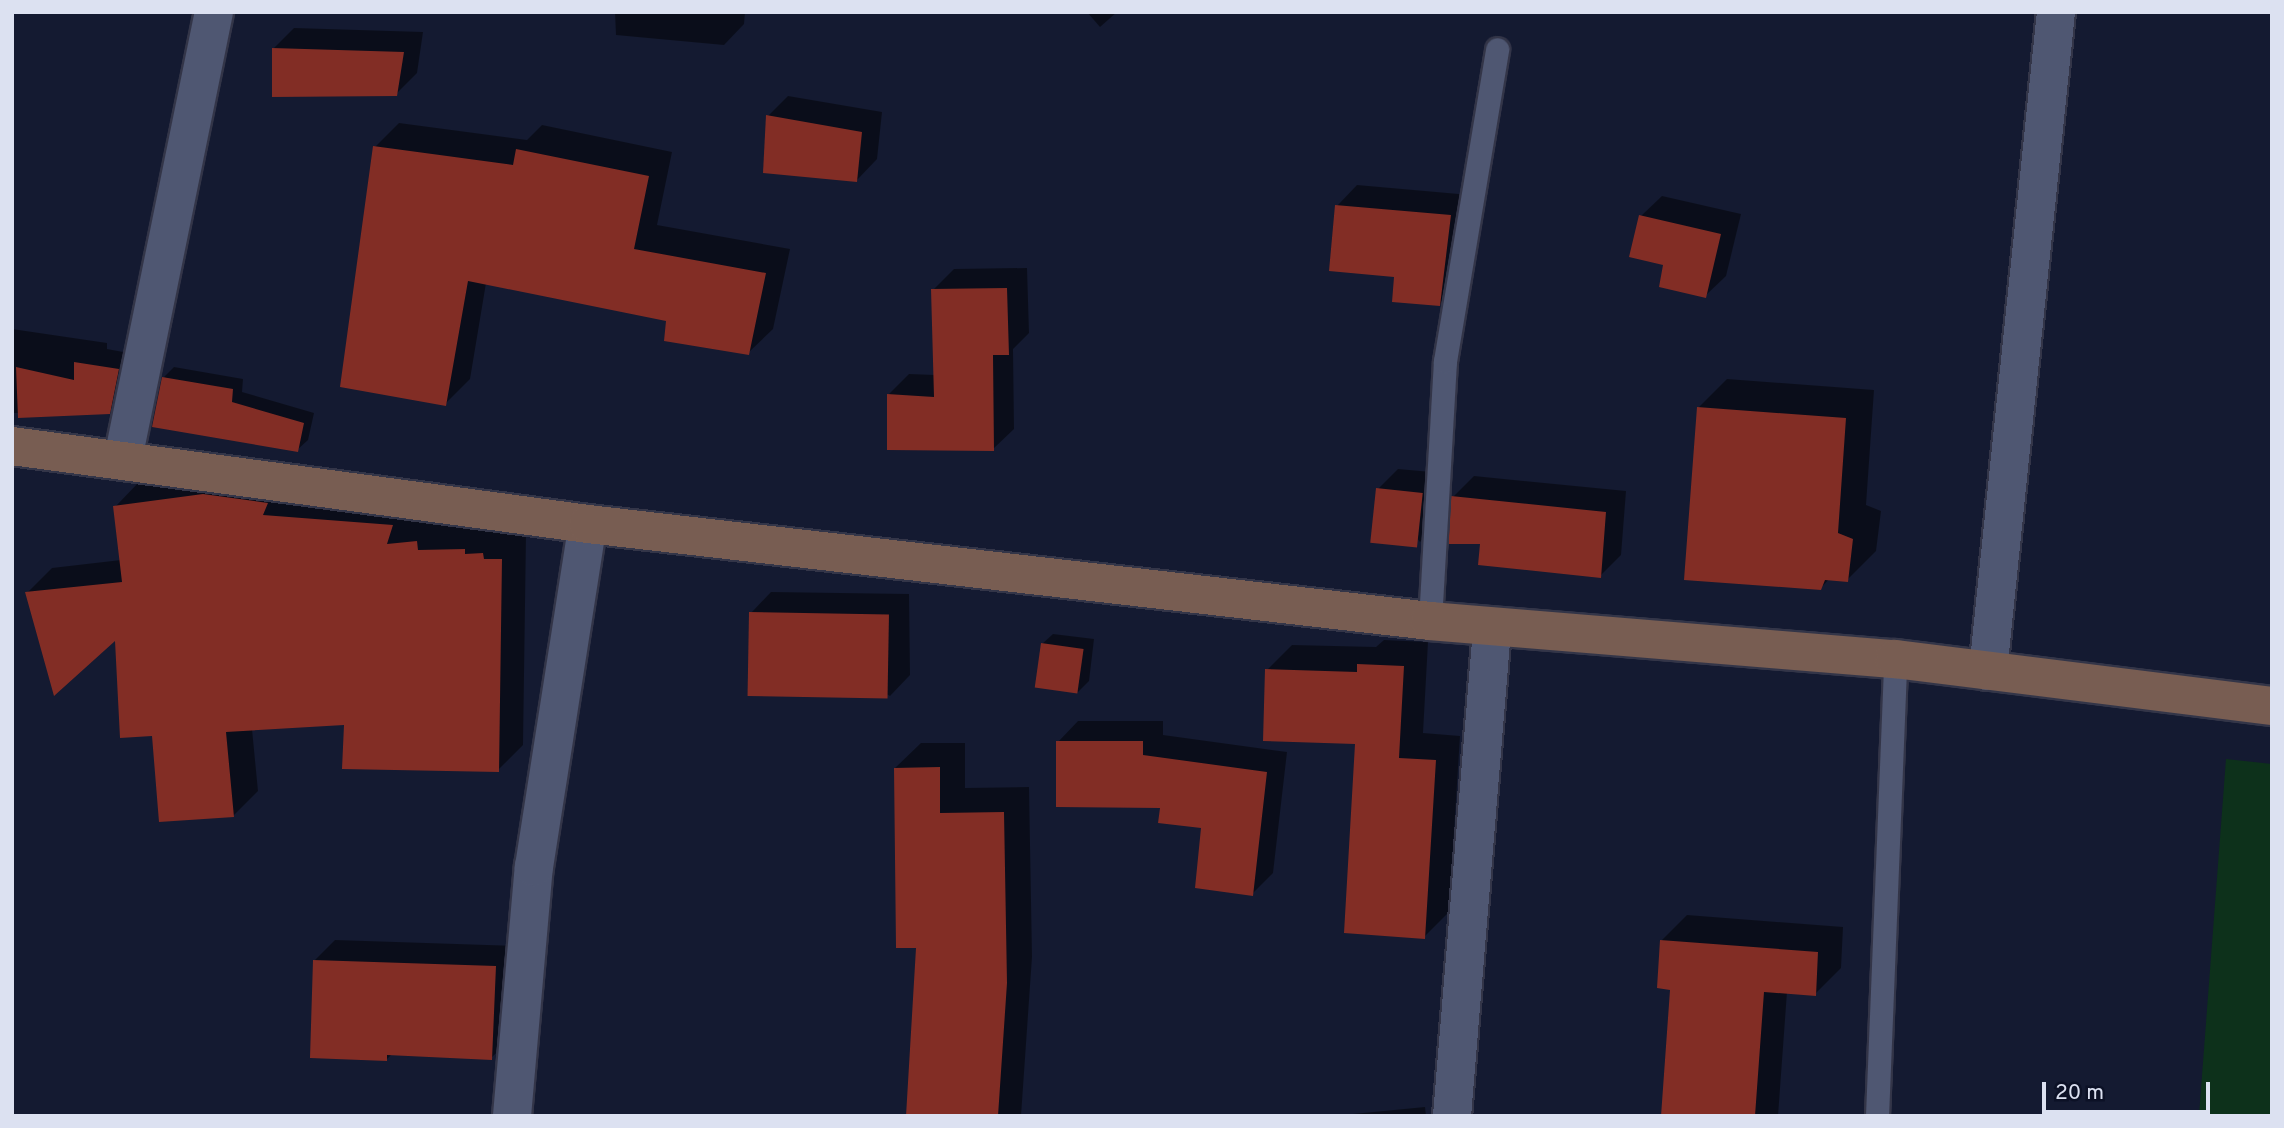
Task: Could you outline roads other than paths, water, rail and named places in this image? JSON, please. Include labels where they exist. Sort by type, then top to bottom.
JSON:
[{"type":"main road","points":[[12,446],[588,524],[1430,621],[1895,659],[2272,706]]},
{"type":"street","points":[[123,459],[214,12]]},
{"type":"street","points":[[1988,671],[2056,12]]},
{"type":"street","points":[[512,1116],[534,867],[588,524]]},
{"type":"street","points":[[1452,1116],[1492,628]]},
{"type":"lane","points":[[1430,621],[1445,361],[1497,49]]},
{"type":"lane","points":[[1877,1116],[1895,659]]}]
